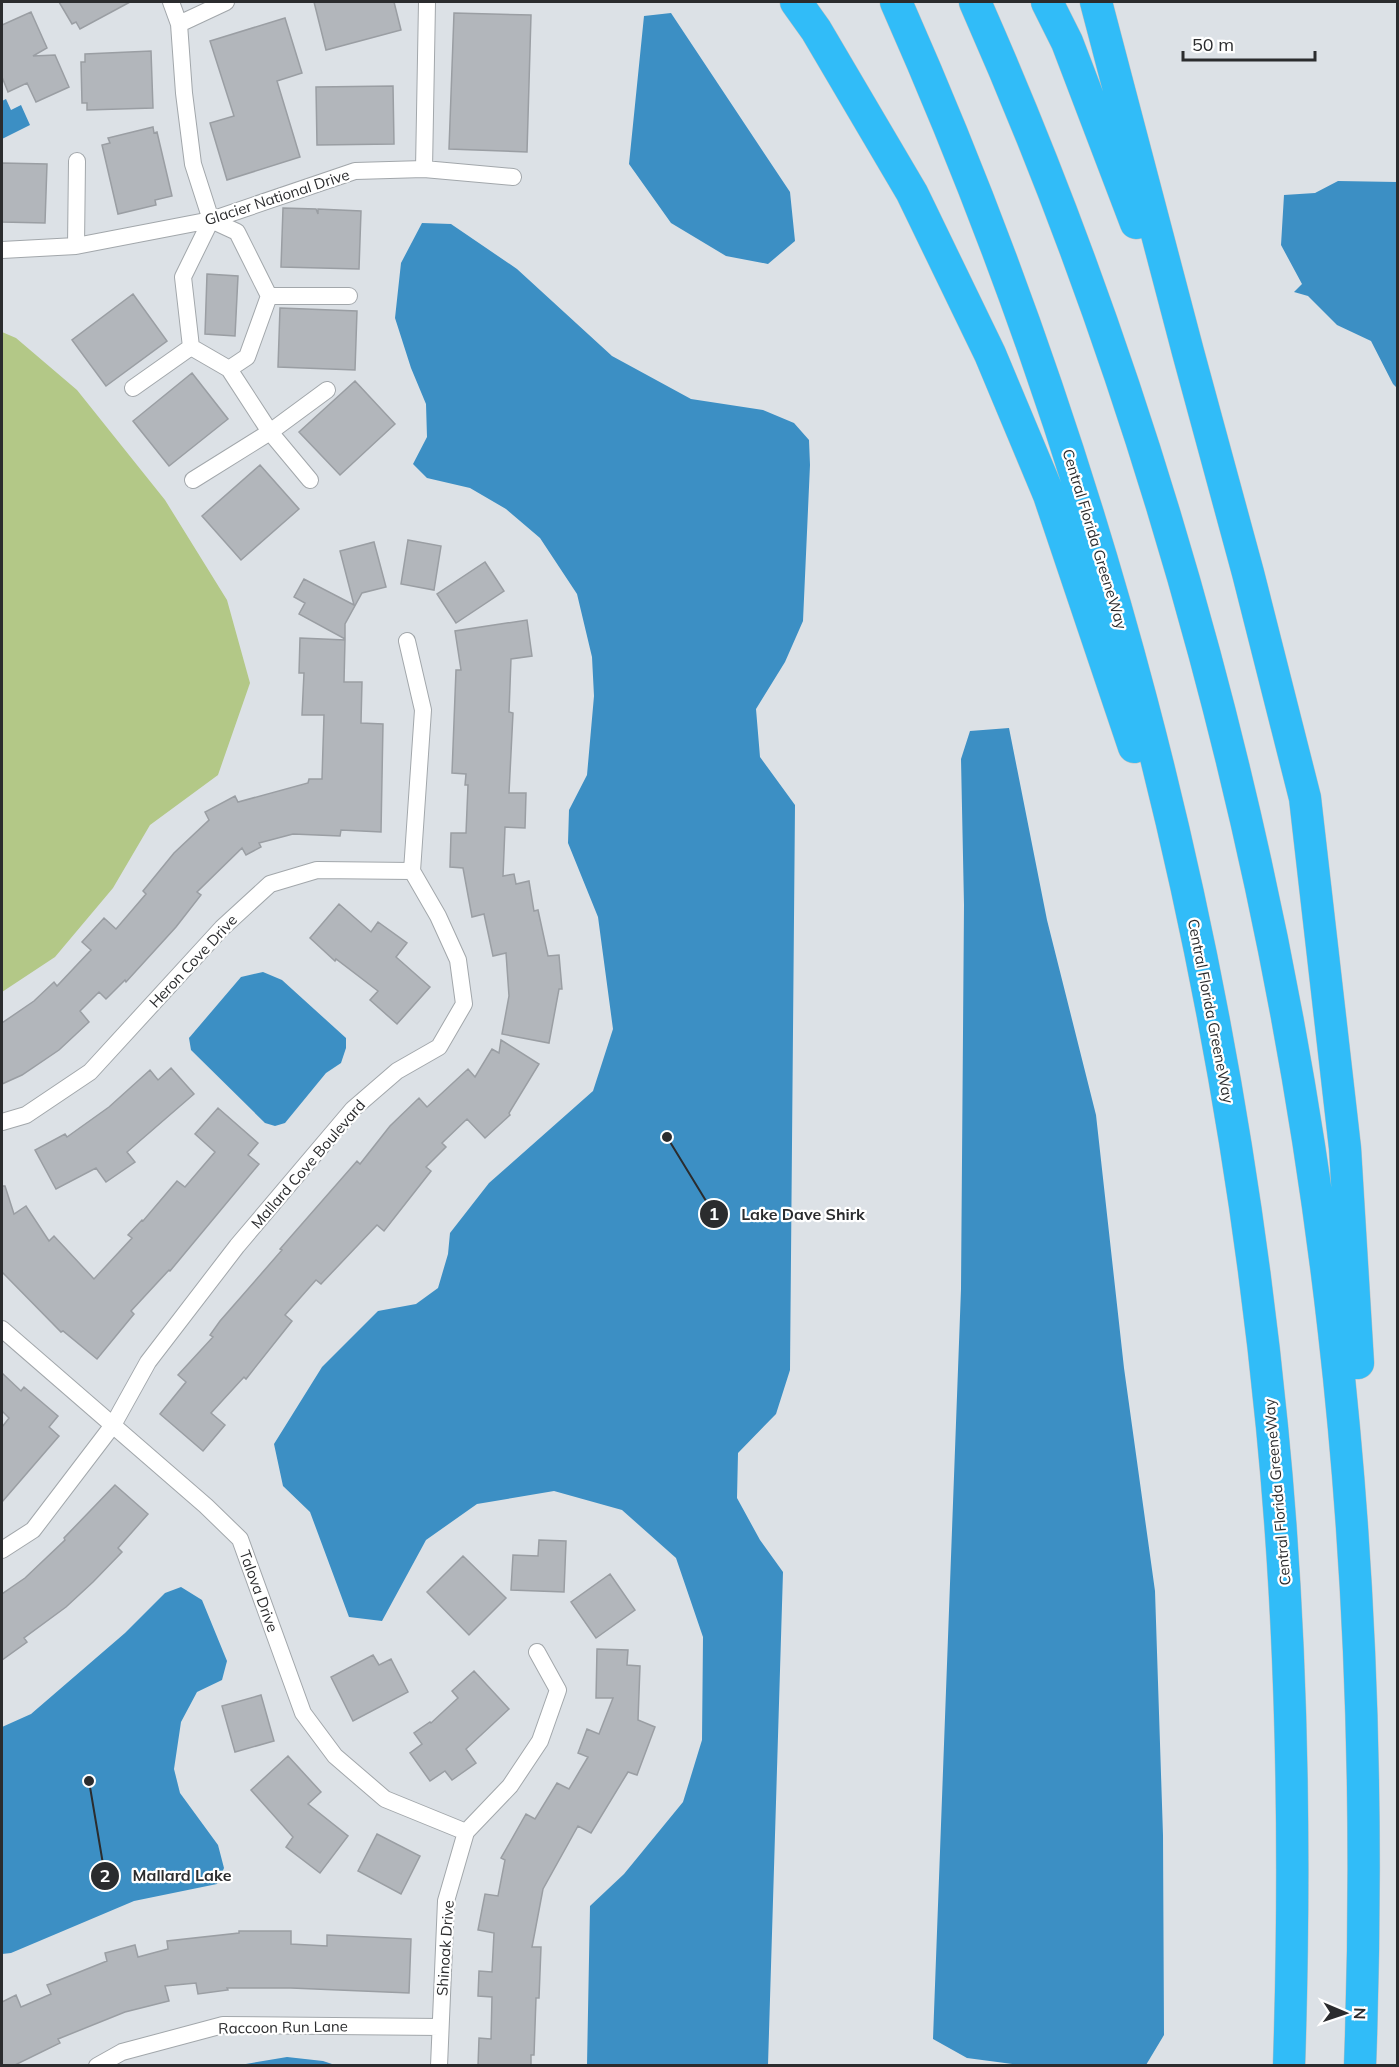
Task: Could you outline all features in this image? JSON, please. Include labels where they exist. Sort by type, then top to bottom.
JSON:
[{"type":"highway","points":[[796,2],[816,30],[912,193],[990,354],[1049,495],[1146,783],[1191,953],[1237,1152]]},
{"type":"highway","name":"Central Florida GreeneWay","points":[[896,2],[960,150],[995,241],[1057,416],[1113,597],[1139,688],[1184,873],[1222,1059],[1263,1337],[1273,1430],[1287,1621],[1293,1855],[1289,2066]]},
{"type":"highway","points":[[975,2],[1027,123],[1136,427],[1208,669],[1253,857],[1292,1046],[1334,1328],[1352,1521],[1362,1712]]},
{"type":"highway","points":[[1047,2],[1067,42],[1188,352]]},
{"type":"highway","points":[[1096,2],[1248,573],[1305,798],[1346,1160],[1360,1410],[1364,1903],[1360,2066]]},
{"type":"street","points":[[171,2],[179,24],[184,93],[193,164],[211,220],[183,277],[191,347]]},
{"type":"street","points":[[179,24],[226,2]]},
{"type":"street","points":[[424,169],[428,2]]},
{"type":"street","points":[[76,246],[77,161]]},
{"type":"street","name":"Glacier National Drive","points":[[2,250],[76,246],[211,220],[355,171],[424,169],[513,177]]},
{"type":"street","points":[[211,220],[237,232],[269,296],[247,357],[229,369]]},
{"type":"street","points":[[269,296],[349,296]]},
{"type":"street","points":[[191,347],[229,369],[270,432],[310,480]]},
{"type":"street","points":[[133,388],[191,347]]},
{"type":"street","points":[[193,480],[270,432],[327,390]]},
{"type":"street","points":[[407,641],[423,710],[412,871]]},
{"type":"street","name":"Heron Cove Drive","points":[[2,1122],[26,1115],[90,1072],[222,928],[270,885],[317,870],[412,871]]},
{"type":"street","name":"Mallard Cove Boulevard","points":[[2,1550],[33,1530],[114,1425],[148,1362],[237,1245],[353,1109],[398,1071],[439,1047],[464,1004],[458,960],[438,916],[412,871]]},
{"type":"street","name":"Talova Drive","points":[[2,1329],[13,1341],[206,1506],[240,1539],[303,1713],[335,1756],[386,1799],[466,1832]]},
{"type":"street","name":"Shinoak Drive","points":[[439,2066],[446,1901],[466,1832],[510,1786],[540,1742],[558,1690],[537,1652]]},
{"type":"street","name":"Raccoon Run Lane","points":[[98,2066],[122,2052],[223,2025],[440,2027]]},
{"type":"green space","points":[[2,332],[16,338],[77,390],[165,500],[227,600],[250,683],[218,775],[150,825],[113,888],[55,957],[2,992]]},
{"type":"water","points":[[671,13],[790,192],[795,241],[768,264],[726,256],[671,223],[629,164],[644,16]]},
{"type":"water","points":[[6,99],[11,110],[21,105],[30,125],[2,139],[2,101]]},
{"type":"water","points":[[1338,181],[1397,182],[1397,388],[1371,341],[1337,325],[1308,296],[1294,292],[1302,284],[1281,245],[1284,195],[1315,193]]},
{"type":"water","points":[[422,223],[451,224],[517,269],[612,356],[691,399],[763,410],[794,423],[809,440],[810,465],[803,621],[785,662],[756,709],[760,757],[795,805],[790,1370],[776,1414],[738,1453],[737,1498],[760,1540],[783,1572],[768,2065],[587,2065],[590,1906],[624,1874],[683,1802],[702,1740],[703,1637],[676,1558],[622,1510],[554,1491],[477,1504],[426,1540],[382,1621],[349,1617],[310,1512],[283,1486],[274,1444],[322,1367],[378,1311],[416,1304],[438,1288],[448,1254],[450,1233],[489,1183],[593,1091],[613,1029],[598,917],[568,843],[569,810],[587,775],[594,696],[592,657],[577,594],[540,538],[506,509],[470,488],[427,478],[413,464],[427,437],[426,404],[411,368],[395,318],[401,263]]},
{"type":"water","points":[[1009,728],[1047,920],[1096,1115],[1124,1368],[1155,1591],[1163,1835],[1164,2035],[1146,2065],[1020,2065],[967,2058],[933,2039],[961,1289],[964,905],[961,759],[970,731]]},
{"type":"water","points":[[263,972],[282,980],[346,1038],[346,1048],[341,1063],[326,1073],[285,1123],[275,1126],[265,1123],[191,1050],[189,1038],[241,977]]},
{"type":"water","points":[[181,1587],[202,1600],[227,1661],[222,1680],[197,1692],[181,1722],[174,1769],[180,1793],[218,1845],[224,1868],[217,1884],[134,1901],[11,1953],[2,1954],[2,1727],[31,1714],[125,1633],[165,1593]]},
{"type":"water","points":[[287,2057],[323,2061],[335,2065],[240,2065]]},
{"type":"building","points":[[59,2],[130,2],[80,29],[76,22],[72,24]]},
{"type":"building","points":[[314,2],[394,2],[401,30],[326,50]]},
{"type":"building","points":[[31,12],[47,48],[33,56],[55,55],[69,87],[36,102],[27,83],[8,92],[2,77],[2,25]]},
{"type":"building","points":[[454,13],[531,15],[527,152],[449,149]]},
{"type":"building","points":[[285,18],[302,73],[277,81],[300,157],[227,180],[210,123],[234,116],[210,41]]},
{"type":"building","points":[[151,51],[153,108],[87,110],[87,103],[82,103],[81,62],[85,62],[85,54]]},
{"type":"building","points":[[393,86],[394,144],[317,145],[316,87]]},
{"type":"building","points":[[153,127],[154,133],[157,132],[172,196],[155,200],[156,205],[118,214],[102,145],[110,143],[108,138]]},
{"type":"building","points":[[2,163],[47,164],[45,223],[2,222]]},
{"type":"building","points":[[283,208],[316,209],[318,214],[318,209],[361,211],[359,269],[281,267]]},
{"type":"building","points":[[207,274],[238,276],[235,336],[205,334]]},
{"type":"building","points":[[133,294],[167,341],[106,386],[72,340]]},
{"type":"building","points":[[280,308],[357,311],[355,370],[278,367]]},
{"type":"building","points":[[192,373],[228,419],[169,466],[133,421]]},
{"type":"building","points":[[355,381],[395,424],[340,475],[299,432]]},
{"type":"building","points":[[260,465],[299,509],[241,560],[202,516]]},
{"type":"building","points":[[408,540],[441,546],[434,590],[401,584]]},
{"type":"building","points":[[374,542],[386,587],[362,593],[345,624],[345,639],[299,614],[305,603],[294,597],[304,579],[354,605],[340,551]]},
{"type":"building","points":[[485,562],[504,591],[456,623],[437,594]]},
{"type":"building","points":[[527,620],[532,656],[511,659],[509,712],[513,713],[509,793],[526,793],[525,828],[505,827],[503,876],[514,874],[516,884],[529,881],[534,911],[538,910],[548,956],[559,955],[562,989],[559,989],[549,1043],[502,1034],[509,996],[506,953],[493,956],[484,914],[472,917],[463,868],[450,867],[451,833],[466,833],[468,785],[465,785],[466,774],[452,773],[456,670],[461,670],[455,631]]},
{"type":"building","points":[[300,638],[345,640],[344,682],[362,682],[361,723],[383,724],[381,832],[341,830],[340,836],[293,834],[259,843],[261,847],[246,855],[242,848],[197,892],[201,895],[176,927],[126,982],[125,980],[106,999],[99,992],[80,1011],[89,1022],[59,1050],[22,1075],[2,1084],[2,1023],[34,1001],[54,982],[57,986],[91,950],[82,942],[104,918],[116,929],[146,894],[143,891],[174,853],[209,820],[205,812],[235,796],[238,802],[308,783],[309,779],[322,779],[324,715],[302,715],[304,673],[299,673]]},
{"type":"building","points":[[339,904],[371,932],[378,922],[407,943],[396,957],[430,987],[397,1024],[370,1000],[378,991],[336,959],[335,961],[310,938]]},
{"type":"building","points":[[501,1040],[539,1064],[509,1113],[510,1115],[485,1138],[467,1119],[442,1143],[446,1147],[426,1167],[431,1171],[384,1231],[377,1225],[321,1284],[316,1280],[285,1315],[292,1321],[246,1379],[244,1377],[211,1413],[225,1425],[203,1451],[160,1414],[186,1382],[178,1375],[213,1337],[210,1335],[220,1321],[282,1250],[280,1249],[357,1161],[360,1164],[390,1126],[419,1098],[427,1107],[468,1069],[475,1077],[492,1049],[499,1053]]},
{"type":"building","points":[[171,1068],[194,1094],[127,1152],[135,1162],[106,1182],[96,1168],[56,1189],[35,1150],[65,1134],[67,1137],[109,1107],[150,1070],[158,1080]]},
{"type":"building","points":[[218,1108],[258,1143],[248,1155],[259,1164],[170,1271],[131,1311],[134,1314],[97,1359],[63,1331],[61,1332],[2,1272],[2,1186],[5,1186],[14,1214],[26,1206],[49,1241],[54,1236],[94,1279],[132,1238],[128,1235],[177,1181],[185,1187],[215,1152],[195,1134]]},
{"type":"building","points":[[2,1373],[21,1391],[24,1387],[58,1416],[49,1427],[59,1436],[2,1502],[2,1427],[9,1418],[2,1411]]},
{"type":"building","points":[[115,1485],[148,1514],[118,1548],[122,1552],[93,1582],[66,1607],[24,1638],[27,1642],[2,1660],[2,1594],[25,1578],[65,1540],[64,1538]]},
{"type":"building","points":[[539,1540],[566,1541],[564,1592],[511,1590],[513,1555],[538,1556]]},
{"type":"building","points":[[463,1556],[506,1598],[469,1635],[427,1592]]},
{"type":"building","points":[[610,1574],[635,1610],[596,1638],[571,1602]]},
{"type":"building","points":[[597,1649],[628,1650],[627,1665],[640,1666],[638,1720],[655,1727],[637,1775],[628,1772],[591,1833],[578,1826],[543,1889],[532,1947],[541,1947],[539,1998],[536,1998],[534,2055],[531,2055],[531,2066],[478,2066],[479,2038],[491,2039],[492,1997],[478,1996],[479,1971],[492,1972],[494,1933],[478,1930],[485,1894],[498,1896],[505,1860],[501,1858],[526,1814],[535,1819],[557,1783],[569,1789],[588,1757],[578,1753],[587,1729],[599,1734],[613,1698],[596,1698]]},
{"type":"building","points":[[373,1655],[379,1665],[391,1659],[408,1692],[353,1721],[331,1677]]},
{"type":"building","points":[[474,1671],[509,1709],[466,1749],[476,1763],[452,1780],[445,1771],[430,1781],[410,1753],[422,1744],[414,1733],[431,1723],[458,1698],[452,1691]]},
{"type":"building","points":[[261,1695],[274,1741],[235,1752],[222,1706]]},
{"type":"building","points":[[288,1756],[321,1792],[308,1804],[348,1836],[320,1873],[286,1847],[293,1837],[251,1790]]},
{"type":"building","points":[[377,1834],[420,1856],[401,1894],[358,1871]]},
{"type":"building","points":[[239,1931],[291,1931],[291,1944],[327,1946],[327,1935],[411,1939],[409,1993],[227,1988],[228,1990],[198,1994],[196,1983],[165,1986],[169,2001],[125,2012],[58,2039],[60,2043],[13,2066],[2,2066],[2,2002],[16,1995],[21,2007],[51,1994],[47,1985],[107,1961],[105,1953],[135,1945],[138,1957],[168,1949],[167,1941],[239,1933]]},
{"type":"place","name":"Lake Dave Shirk","points":[[667,1137]]},
{"type":"place","name":"Mallard Lake","points":[[89,1781]]}]
